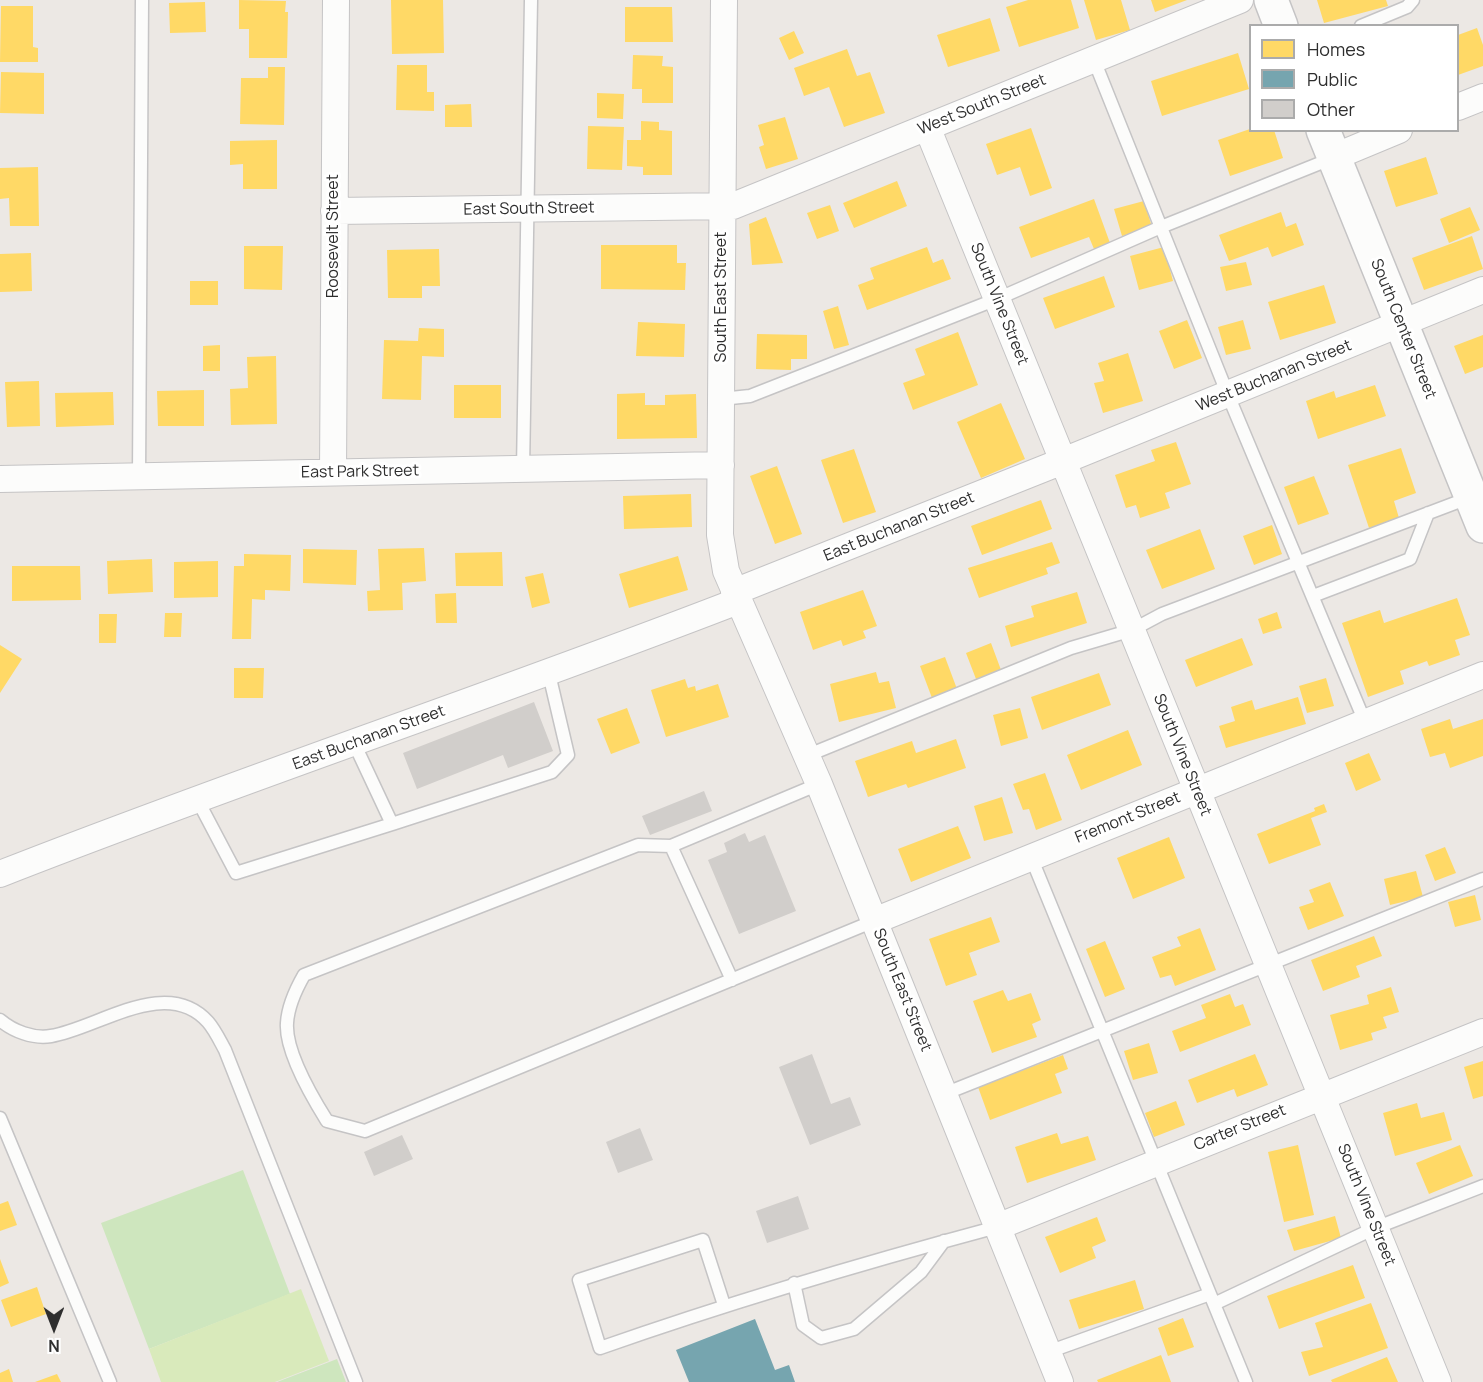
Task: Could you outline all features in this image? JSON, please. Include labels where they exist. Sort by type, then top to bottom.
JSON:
[{"type":"main road","points":[[1271,0],[1280,24]]},
{"type":"main road","name":"South Center Street","points":[[1328,144],[1401,325],[1479,505]]},
{"type":"street","name":"Roosevelt Street","points":[[333,472],[336,0]]},
{"type":"street","name":"South East Street","points":[[724,0],[720,535],[726,571],[819,784],[1060,1382]]},
{"type":"street","name":"West South Street","points":[[723,206],[733,206],[1240,0]]},
{"type":"street","points":[[1459,107],[1483,97]]},
{"type":"street","name":"South Vine Street","points":[[927,127],[1438,1382]]},
{"type":"street","points":[[1328,144],[1390,132]]},
{"type":"street","name":"East South Street","points":[[334,211],[723,206]]},
{"type":"street","name":"West Buchanan Street","points":[[1063,461],[1401,325],[1409,318],[1483,290]]},
{"type":"street","name":"East Buchanan Street","points":[[0,874],[197,800],[549,674],[1063,461]]},
{"type":"street","name":"East Park Street","points":[[0,479],[721,465]]},
{"type":"street","name":"Fremont Street","points":[[874,921],[1483,675]]},
{"type":"street","name":"Carter Street","points":[[997,1227],[1321,1095],[1483,1032]]},
{"type":"lane","points":[[139,476],[142,0]]},
{"type":"lane","points":[[523,469],[531,0]]},
{"type":"lane","points":[[1366,24],[1407,7],[1413,0]]},
{"type":"lane","points":[[1094,60],[1228,395],[1365,722]]},
{"type":"lane","points":[[721,399],[738,399],[757,394],[997,299],[1161,227],[1328,144]]},
{"type":"lane","points":[[806,756],[1071,648],[1132,630],[1162,615],[1428,513],[1479,505]]},
{"type":"lane","points":[[1313,596],[1410,559],[1428,513]]},
{"type":"lane","points":[[197,800],[236,873],[552,772],[568,755],[549,674]]},
{"type":"lane","points":[[354,743],[392,824]]},
{"type":"lane","points":[[819,784],[671,846],[638,845],[304,975],[294,992],[287,1023],[289,1043],[315,1102],[327,1121],[365,1131],[874,921]]},
{"type":"lane","points":[[671,846],[732,980]]},
{"type":"lane","points":[[1031,857],[1246,1382]]},
{"type":"lane","points":[[944,1094],[1483,879]]},
{"type":"lane","points":[[0,1020],[11,1029],[37,1036],[52,1036],[134,1007],[154,1004],[185,1007],[208,1022],[225,1050],[356,1382]]},
{"type":"lane","points":[[0,1118],[110,1382]]},
{"type":"lane","points":[[1048,1352],[1212,1299],[1375,1228],[1483,1186]]},
{"type":"lane","points":[[724,1305],[703,1240],[579,1280],[600,1348],[794,1283],[997,1227]]},
{"type":"lane","points":[[794,1283],[803,1325],[821,1338],[854,1329],[921,1272],[944,1241]]},
{"type":"green space","points":[[243,1170],[290,1294],[149,1349],[101,1223]]},
{"type":"green space","points":[[301,1289],[329,1361],[275,1382],[161,1382],[149,1349]]},
{"type":"green space","points":[[337,1359],[346,1382],[277,1382]]},
{"type":"building: Homes","points":[[239,0],[286,1],[285,12],[288,12],[287,58],[249,58],[249,29],[239,29]]},
{"type":"building: Homes","points":[[391,0],[443,0],[444,53],[392,54]]},
{"type":"building: Homes","points":[[1028,0],[1071,0],[1079,28],[1019,47],[1006,7]]},
{"type":"building: Homes","points":[[1084,0],[1121,0],[1130,30],[1096,40]]},
{"type":"building: Homes","points":[[1151,0],[1187,0],[1155,12]]},
{"type":"building: Homes","points":[[1317,0],[1386,0],[1388,6],[1324,23]]},
{"type":"building: Homes","points":[[205,2],[206,32],[170,33],[169,3]]},
{"type":"building: Homes","points":[[1,6],[33,6],[33,47],[38,48],[38,62],[0,62]]},
{"type":"building: Homes","points":[[625,7],[672,7],[673,42],[625,42]]},
{"type":"building: Homes","points":[[990,18],[1000,51],[948,67],[937,35]]},
{"type":"building: Homes","points":[[1477,28],[1483,45],[1483,66],[1459,75],[1459,35]]},
{"type":"building: Homes","points":[[794,31],[804,53],[789,60],[779,38]]},
{"type":"building: Homes","points":[[847,49],[857,76],[870,72],[885,113],[844,127],[829,87],[804,96],[794,68]]},
{"type":"building: Homes","points":[[1238,53],[1249,89],[1162,116],[1151,81]]},
{"type":"building: Homes","points":[[633,55],[663,56],[662,66],[673,67],[673,103],[642,103],[642,89],[632,89]]},
{"type":"building: Homes","points":[[397,65],[427,65],[427,92],[434,92],[434,111],[396,110]]},
{"type":"building: Homes","points":[[268,67],[285,67],[284,125],[240,124],[241,78],[268,78]]},
{"type":"building: Homes","points":[[1,72],[44,73],[44,114],[0,113]]},
{"type":"building: Homes","points":[[597,93],[624,94],[623,119],[597,118]]},
{"type":"building: Homes","points":[[471,104],[472,127],[445,127],[445,105]]},
{"type":"building: Homes","points":[[785,117],[798,159],[766,169],[759,147],[764,145],[758,125]]},
{"type":"building: Homes","points":[[641,121],[659,122],[659,130],[672,131],[672,175],[643,175],[643,167],[627,166],[627,140],[641,140]]},
{"type":"building: Homes","points":[[588,126],[624,127],[622,170],[587,169]]},
{"type":"building: Homes","points":[[1031,128],[1052,188],[1030,196],[1020,167],[997,175],[986,144]]},
{"type":"building: Homes","points":[[1249,129],[1249,132],[1275,132],[1283,158],[1230,176],[1218,140]]},
{"type":"building: Homes","points":[[277,140],[277,189],[243,189],[243,164],[230,165],[230,141]]},
{"type":"building: Homes","points":[[1426,157],[1438,194],[1396,207],[1384,171]]},
{"type":"building: Homes","points":[[38,167],[39,226],[10,226],[9,198],[0,199],[0,168]]},
{"type":"building: Homes","points":[[897,181],[907,206],[854,228],[843,203]]},
{"type":"building: Homes","points":[[1094,199],[1110,243],[1094,249],[1089,237],[1031,258],[1019,227]]},
{"type":"building: Homes","points":[[1144,201],[1152,227],[1122,236],[1114,209]]},
{"type":"building: Homes","points":[[830,205],[839,231],[817,239],[807,213]]},
{"type":"building: Homes","points":[[1470,207],[1480,230],[1449,243],[1440,219]]},
{"type":"building: Homes","points":[[1281,212],[1286,227],[1296,223],[1304,245],[1272,257],[1268,247],[1229,261],[1219,235]]},
{"type":"building: Homes","points":[[766,217],[783,263],[752,265],[749,224]]},
{"type":"building: Homes","points":[[1472,236],[1483,269],[1424,290],[1412,258]]},
{"type":"building: Homes","points":[[601,245],[677,245],[677,263],[686,263],[685,290],[601,289]]},
{"type":"building: Homes","points":[[244,246],[283,246],[282,290],[244,289]]},
{"type":"building: Homes","points":[[927,247],[933,263],[943,259],[951,279],[867,310],[858,285],[874,279],[870,268]]},
{"type":"building: Homes","points":[[1164,247],[1173,281],[1139,290],[1130,256]]},
{"type":"building: Homes","points":[[439,249],[440,286],[422,286],[422,298],[388,298],[387,250]]},
{"type":"building: Homes","points":[[31,253],[32,291],[0,292],[0,254]]},
{"type":"building: Homes","points":[[1246,262],[1252,285],[1226,291],[1220,267]]},
{"type":"building: Homes","points":[[1104,276],[1115,307],[1055,329],[1043,298]]},
{"type":"building: Homes","points":[[190,281],[218,281],[218,305],[190,305]]},
{"type":"building: Homes","points":[[1324,285],[1336,323],[1280,340],[1268,302]]},
{"type":"building: Homes","points":[[838,306],[849,345],[834,349],[823,311]]},
{"type":"building: Homes","points":[[1187,320],[1202,358],[1174,369],[1159,331]]},
{"type":"building: Homes","points":[[1243,320],[1251,349],[1226,355],[1218,327]]},
{"type":"building: Homes","points":[[638,322],[685,324],[684,357],[636,356]]},
{"type":"building: Homes","points":[[419,328],[444,329],[444,357],[422,356],[421,400],[382,399],[384,340],[418,341]]},
{"type":"building: Homes","points":[[958,332],[978,385],[913,410],[903,383],[925,375],[915,349]]},
{"type":"building: Homes","points":[[757,334],[807,335],[807,359],[791,359],[791,370],[756,369]]},
{"type":"building: Homes","points":[[1483,335],[1483,367],[1465,374],[1454,346]]},
{"type":"building: Homes","points":[[220,345],[220,371],[203,371],[203,346]]},
{"type":"building: Homes","points":[[1128,353],[1143,401],[1103,413],[1094,383],[1104,381],[1098,363]]},
{"type":"building: Homes","points":[[276,356],[277,424],[231,425],[230,389],[248,388],[247,357]]},
{"type":"building: Homes","points":[[39,381],[40,426],[7,427],[5,382]]},
{"type":"building: Homes","points":[[454,385],[501,385],[501,418],[454,418]]},
{"type":"building: Homes","points":[[1375,385],[1386,416],[1318,439],[1306,401],[1334,391],[1336,398]]},
{"type":"building: Homes","points":[[204,390],[204,426],[158,426],[157,391]]},
{"type":"building: Homes","points":[[113,392],[114,425],[56,427],[55,393]]},
{"type":"building: Homes","points":[[645,393],[645,405],[665,405],[665,395],[696,394],[697,438],[617,439],[617,394]]},
{"type":"building: Homes","points":[[1001,403],[1025,459],[981,478],[957,422]]},
{"type":"building: Homes","points":[[1176,442],[1191,484],[1165,493],[1170,508],[1140,518],[1136,505],[1126,508],[1115,475],[1155,461],[1151,450]]},
{"type":"building: Homes","points":[[1401,448],[1416,493],[1394,501],[1399,518],[1369,528],[1348,465]]},
{"type":"building: Homes","points":[[854,449],[876,512],[843,523],[821,460]]},
{"type":"building: Homes","points":[[777,466],[802,534],[775,544],[750,476]]},
{"type":"building: Homes","points":[[1314,476],[1329,514],[1298,525],[1284,487]]},
{"type":"building: Homes","points":[[691,494],[692,527],[624,529],[623,496]]},
{"type":"building: Homes","points":[[1041,500],[1052,529],[982,555],[971,526]]},
{"type":"building: Homes","points":[[1272,525],[1282,554],[1254,565],[1243,536]]},
{"type":"building: Homes","points":[[1200,529],[1215,569],[1162,589],[1146,550]]},
{"type":"building: Homes","points":[[1052,542],[1060,563],[1046,568],[1048,574],[979,598],[968,568]]},
{"type":"building: Homes","points":[[424,548],[426,581],[402,583],[403,610],[368,611],[367,591],[380,590],[378,549]]},
{"type":"building: Homes","points":[[303,549],[357,550],[356,585],[303,583]]},
{"type":"building: Homes","points":[[502,552],[503,586],[456,586],[455,553]]},
{"type":"building: Homes","points":[[244,554],[291,555],[290,591],[265,590],[265,600],[252,599],[251,639],[232,639],[234,566],[244,566]]},
{"type":"building: Homes","points":[[678,556],[688,590],[629,608],[619,574]]},
{"type":"building: Homes","points":[[152,559],[153,592],[108,594],[107,561]]},
{"type":"building: Homes","points":[[218,561],[218,597],[174,598],[174,562]]},
{"type":"building: Homes","points":[[12,566],[80,566],[81,600],[12,601]]},
{"type":"building: Homes","points":[[543,573],[550,603],[532,608],[525,577]]},
{"type":"building: Homes","points":[[863,590],[877,626],[863,631],[866,638],[843,646],[841,640],[813,650],[800,612]]},
{"type":"building: Homes","points":[[1077,592],[1087,623],[1011,647],[1005,626],[1034,617],[1031,606]]},
{"type":"building: Homes","points":[[456,593],[457,623],[436,623],[435,594]]},
{"type":"building: Homes","points":[[1457,598],[1470,635],[1455,640],[1460,655],[1429,666],[1427,661],[1400,671],[1404,684],[1368,697],[1342,623],[1380,610],[1384,623]]},
{"type":"building: Homes","points":[[1277,612],[1282,628],[1263,634],[1258,619]]},
{"type":"building: Homes","points":[[165,613],[182,613],[181,637],[164,637]]},
{"type":"building: Homes","points":[[99,614],[117,614],[116,643],[99,643]]},
{"type":"building: Homes","points":[[1242,638],[1253,665],[1196,687],[1185,660]]},
{"type":"building: Homes","points":[[991,643],[1001,670],[976,679],[966,653]]},
{"type":"building: Homes","points":[[0,645],[22,659],[0,693]]},
{"type":"building: Homes","points":[[945,657],[957,689],[932,698],[920,666]]},
{"type":"building: Homes","points":[[234,668],[264,668],[263,698],[234,698]]},
{"type":"building: Homes","points":[[876,672],[879,683],[889,681],[896,708],[839,722],[830,684]]},
{"type":"building: Homes","points":[[1099,673],[1111,705],[1042,730],[1031,697]]},
{"type":"building: Homes","points":[[1326,678],[1334,706],[1307,713],[1299,686]]},
{"type":"building: Homes","points":[[685,679],[688,688],[695,686],[696,691],[718,684],[729,717],[666,737],[651,690]]},
{"type":"building: Homes","points":[[1298,697],[1306,724],[1226,748],[1219,726],[1235,721],[1231,707],[1252,700],[1255,710]]},
{"type":"building: Homes","points":[[627,708],[640,743],[611,754],[597,719]]},
{"type":"building: Homes","points":[[1020,708],[1028,738],[1001,746],[993,715]]},
{"type":"building: Homes","points":[[1450,719],[1453,729],[1483,719],[1483,756],[1450,768],[1445,753],[1430,757],[1421,729]]},
{"type":"building: Homes","points":[[1128,730],[1142,765],[1081,790],[1067,755]]},
{"type":"building: Homes","points":[[956,739],[966,768],[908,788],[906,784],[868,797],[855,761],[912,741],[916,753]]},
{"type":"building: Homes","points":[[1369,753],[1381,780],[1356,791],[1345,763]]},
{"type":"building: Homes","points":[[1045,773],[1062,820],[1036,830],[1029,809],[1023,810],[1013,784]]},
{"type":"building: Homes","points":[[1002,797],[1013,833],[984,841],[974,806]]},
{"type":"building: Homes","points":[[1324,804],[1327,812],[1311,818],[1321,845],[1269,864],[1257,834],[1315,811],[1314,808]]},
{"type":"building: Homes","points":[[958,826],[971,858],[911,882],[898,849]]},
{"type":"building: Homes","points":[[1169,837],[1185,878],[1133,899],[1117,858]]},
{"type":"building: Homes","points":[[1445,847],[1456,873],[1435,881],[1425,855]]},
{"type":"building: Homes","points":[[1416,871],[1423,897],[1390,905],[1384,879]]},
{"type":"building: Homes","points":[[1330,882],[1344,916],[1308,930],[1299,907],[1314,902],[1309,890]]},
{"type":"building: Homes","points":[[1475,895],[1481,920],[1455,927],[1448,902]]},
{"type":"building: Homes","points":[[991,917],[1000,942],[969,953],[977,975],[946,986],[929,939]]},
{"type":"building: Homes","points":[[1200,928],[1216,970],[1175,986],[1171,975],[1160,978],[1152,957],[1181,946],[1177,937]]},
{"type":"building: Homes","points":[[1374,936],[1382,956],[1356,966],[1360,977],[1323,991],[1311,960]]},
{"type":"building: Homes","points":[[1105,941],[1125,989],[1105,997],[1086,949]]},
{"type":"building: Homes","points":[[1391,987],[1399,1012],[1383,1017],[1387,1028],[1371,1033],[1373,1040],[1340,1050],[1330,1015],[1369,1004],[1367,995]]},
{"type":"building: Homes","points":[[1003,990],[1008,1001],[1031,993],[1041,1020],[1032,1024],[1037,1037],[992,1053],[973,1001]]},
{"type":"building: Homes","points":[[1230,994],[1235,1007],[1243,1004],[1251,1025],[1180,1052],[1172,1031],[1206,1018],[1201,1005]]},
{"type":"building: Homes","points":[[1149,1043],[1158,1073],[1133,1080],[1124,1051]]},
{"type":"building: Homes","points":[[1255,1054],[1268,1085],[1237,1097],[1234,1089],[1197,1103],[1188,1080]]},
{"type":"building: Homes","points":[[1063,1055],[1068,1069],[1055,1074],[1062,1093],[990,1120],[978,1087]]},
{"type":"building: Homes","points":[[1483,1061],[1483,1096],[1473,1099],[1464,1067]]},
{"type":"building: Homes","points":[[1176,1101],[1185,1125],[1154,1137],[1145,1113]]},
{"type":"building: Homes","points":[[1417,1103],[1421,1118],[1444,1112],[1452,1140],[1395,1156],[1383,1113]]},
{"type":"building: Homes","points":[[1057,1133],[1061,1144],[1088,1136],[1096,1160],[1027,1183],[1015,1147]]},
{"type":"building: Homes","points":[[1298,1145],[1314,1215],[1284,1222],[1268,1152]]},
{"type":"building: Homes","points":[[1460,1145],[1473,1176],[1429,1194],[1416,1163]]},
{"type":"building: Homes","points":[[8,1201],[17,1225],[0,1231],[0,1204]]},
{"type":"building: Homes","points":[[1335,1216],[1341,1238],[1294,1251],[1287,1230]]},
{"type":"building: Homes","points":[[1097,1217],[1106,1241],[1092,1247],[1096,1258],[1060,1273],[1045,1237]]},
{"type":"building: Homes","points":[[0,1259],[9,1283],[0,1287]]},
{"type":"building: Homes","points":[[1353,1265],[1365,1298],[1279,1329],[1267,1296]]},
{"type":"building: Homes","points":[[1135,1280],[1144,1309],[1079,1329],[1069,1300]]},
{"type":"building: Homes","points":[[37,1287],[46,1314],[11,1327],[1,1300]]},
{"type":"building: Homes","points":[[1371,1303],[1388,1348],[1309,1376],[1301,1352],[1323,1347],[1315,1323]]},
{"type":"building: Homes","points":[[1183,1318],[1194,1347],[1168,1356],[1158,1328]]},
{"type":"building: Homes","points":[[1161,1355],[1171,1382],[1098,1382],[1097,1380]]},
{"type":"building: Homes","points":[[1387,1357],[1398,1382],[1332,1382],[1331,1380]]},
{"type":"building: Homes","points":[[9,1369],[13,1382],[0,1382],[0,1373]]},
{"type":"building: Homes","points":[[57,1374],[61,1382],[35,1382]]},
{"type":"building: Public","points":[[755,1319],[775,1370],[789,1365],[795,1382],[689,1382],[676,1350]]},
{"type":"building: Other","points":[[534,702],[553,751],[508,768],[503,755],[417,789],[403,753]]},
{"type":"building: Other","points":[[704,791],[712,811],[650,835],[642,816]]},
{"type":"building: Other","points":[[745,833],[749,842],[765,835],[796,911],[739,934],[708,860],[727,852],[724,843]]},
{"type":"building: Other","points":[[812,1054],[831,1104],[850,1097],[861,1125],[810,1145],[779,1067]]},
{"type":"building: Other","points":[[640,1128],[653,1160],[618,1173],[606,1142]]},
{"type":"building: Other","points":[[402,1135],[413,1159],[374,1176],[364,1152]]},
{"type":"building: Other","points":[[798,1196],[809,1229],[767,1243],[756,1211]]}]
